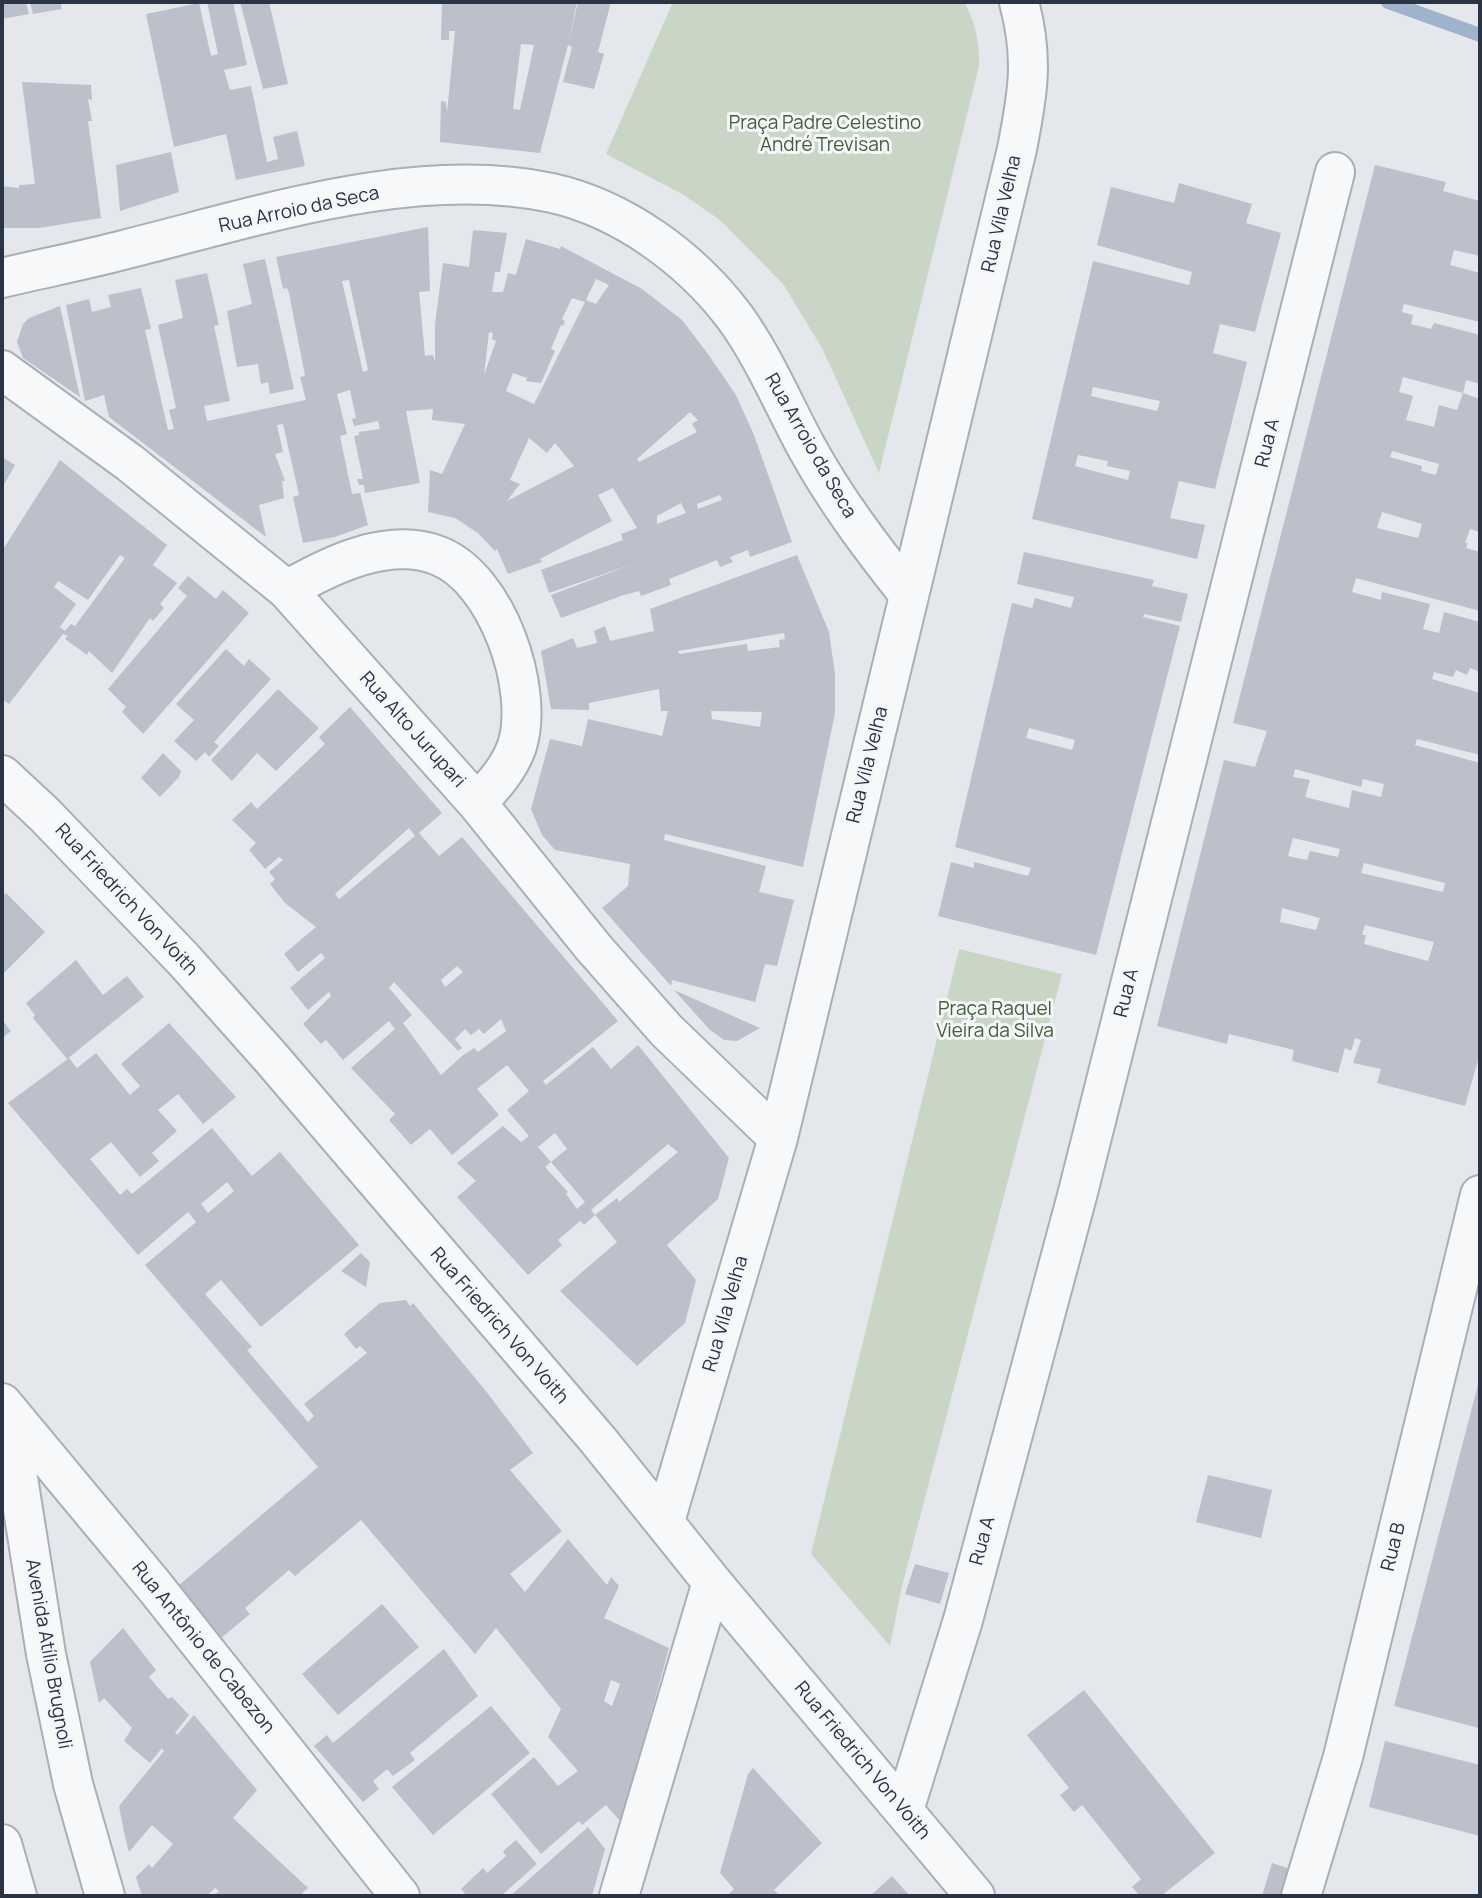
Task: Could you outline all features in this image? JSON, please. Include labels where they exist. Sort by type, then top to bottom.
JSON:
[{"type":"street","name":"Rua Vila Velha","points":[[666,1521],[778,1138],[979,313],[1027,98],[1030,52],[1019,2]]},
{"type":"street","name":"Rua A","points":[[904,1810],[963,1620],[1077,1196],[1335,172]]},
{"type":"street","name":"Rua Arroio da Seca","points":[[2,278],[275,212],[389,192],[471,186],[515,187],[585,203],[657,241],[696,272],[733,316],[760,356],[834,494],[909,595]]},
{"type":"street","name":"Rua Alto Jurupari","points":[[2,370],[130,463],[287,590],[477,803],[593,947],[666,1030],[778,1138]]},
{"type":"street","points":[[287,590],[338,563],[393,551],[438,555],[463,568],[480,589],[501,627],[520,686],[522,712],[516,746],[511,757],[501,777],[477,803]]},
{"type":"street","name":"Rua Friedrich Von Voith","points":[[2,775],[86,857],[256,1040],[666,1521],[712,1583],[975,1896]]},
{"type":"street","name":"Rua B","points":[[1301,1896],[1343,1757],[1480,1195]]},
{"type":"street","name":"Avenida Atílio Brugnoli","points":[[4,1406],[46,1654],[73,1784],[105,1896]]},
{"type":"street","name":"Rua Antônio de Cabezon","points":[[4,1406],[155,1587],[400,1896]]},
{"type":"street","points":[[619,1896],[712,1583]]},
{"type":"street","points":[[2,1843],[17,1896]]},
{"type":"green space","name":"Praça Padre Celestino André Trevisan","points":[[673,2],[964,2],[971,16],[978,41],[979,66],[879,473],[822,348],[783,284],[720,220],[682,194],[606,154]]},
{"type":"green space","name":"Praça Raquel Vieira da Silva","points":[[959,949],[1062,974],[902,1586],[890,1646],[811,1554]]},
{"type":"building","points":[[2,2],[26,2],[29,14],[2,19]]},
{"type":"building","points":[[30,2],[60,2],[62,9],[33,14]]},
{"type":"building","points":[[207,2],[233,2],[247,65],[224,70],[230,90],[251,86],[267,162],[278,159],[273,137],[297,131],[305,166],[236,180],[226,134],[174,147],[146,14],[199,3],[211,56],[218,54]]},
{"type":"building","points":[[240,2],[269,2],[288,84],[263,89]]},
{"type":"building","points":[[442,2],[577,2],[540,153],[440,142],[441,101],[446,102],[447,113],[455,31],[449,31],[449,40],[441,40]],"holes":[[[521,44],[534,45],[520,110],[513,109]]]},
{"type":"building","points":[[578,2],[611,2],[598,52],[604,54],[594,89],[563,82],[572,47],[568,45]]},
{"type":"building","points":[[22,82],[91,85],[92,100],[88,99],[92,121],[88,121],[101,218],[39,228],[2,228],[2,186],[19,188],[19,185],[35,184]]},
{"type":"building","points":[[171,152],[179,192],[120,211],[116,165]]},
{"type":"building","points":[[1375,165],[1446,182],[1443,191],[1480,201],[1480,256],[1454,250],[1450,265],[1480,273],[1480,322],[1404,304],[1402,312],[1413,315],[1411,324],[1431,329],[1434,323],[1480,335],[1480,384],[1466,380],[1463,393],[1480,399],[1480,532],[1470,529],[1465,543],[1468,543],[1466,548],[1480,552],[1480,611],[1356,578],[1352,592],[1381,600],[1382,592],[1430,604],[1423,629],[1439,633],[1444,612],[1480,622],[1480,672],[1470,668],[1467,675],[1456,670],[1453,677],[1434,672],[1432,679],[1480,693],[1480,755],[1417,739],[1415,745],[1480,763],[1480,1053],[1465,1106],[1377,1083],[1381,1069],[1353,1063],[1361,1040],[1355,1038],[1351,1051],[1345,1048],[1338,1073],[1292,1061],[1294,1050],[1229,1034],[1227,1044],[1157,1026],[1224,760],[1255,767],[1267,731],[1233,723]],"holes":[[[1403,377],[1463,393],[1457,410],[1439,405],[1434,427],[1406,420],[1413,396],[1399,392]],[[1392,451],[1439,464],[1436,475],[1421,471],[1422,466],[1390,457]],[[1382,512],[1422,524],[1418,538],[1377,528]],[[1295,769],[1361,787],[1363,779],[1384,784],[1381,797],[1352,790],[1349,808],[1305,797],[1310,780],[1293,777]],[[1293,838],[1340,849],[1338,857],[1310,851],[1307,860],[1288,856]],[[1364,863],[1445,883],[1443,892],[1361,873]],[[1282,908],[1320,918],[1316,930],[1280,922]],[[1365,925],[1434,942],[1428,961],[1364,944],[1366,935],[1362,935]]]},
{"type":"building","points":[[1179,183],[1252,204],[1246,223],[1281,233],[1255,332],[1220,324],[1213,353],[1247,362],[1215,489],[1179,481],[1170,518],[1205,525],[1197,559],[1032,519],[1093,261],[1189,285],[1192,272],[1097,245],[1111,187],[1174,203]],"holes":[[[1093,387],[1160,401],[1157,411],[1091,396]],[[1078,455],[1108,461],[1107,466],[1130,471],[1128,480],[1075,466]]]},
{"type":"building","points":[[428,227],[430,291],[419,292],[425,356],[433,355],[435,362],[435,324],[443,263],[469,267],[473,230],[507,233],[500,272],[495,272],[492,292],[503,292],[508,273],[516,275],[526,239],[560,249],[561,246],[642,289],[682,320],[736,395],[754,435],[792,542],[750,557],[748,550],[730,557],[733,562],[720,567],[717,560],[669,579],[671,585],[641,596],[639,591],[621,596],[561,618],[551,595],[633,564],[549,593],[541,570],[623,540],[621,534],[637,528],[613,488],[598,495],[612,521],[540,559],[542,562],[508,574],[497,549],[495,551],[478,533],[455,518],[428,512],[430,470],[442,474],[465,424],[432,420],[433,409],[406,411],[420,483],[365,493],[364,485],[359,485],[357,479],[363,479],[354,436],[359,435],[359,432],[380,429],[378,421],[354,426],[352,419],[356,418],[350,390],[337,394],[347,434],[340,436],[352,494],[360,493],[368,525],[335,537],[303,543],[293,497],[299,495],[283,424],[277,425],[283,452],[275,454],[285,481],[282,481],[284,498],[259,505],[266,537],[109,417],[104,395],[85,401],[66,305],[89,299],[92,312],[111,307],[108,295],[141,288],[151,329],[145,330],[168,430],[174,429],[169,410],[176,408],[158,325],[183,318],[175,280],[207,273],[219,325],[214,326],[230,401],[204,406],[207,421],[306,400],[300,377],[305,376],[289,293],[287,288],[283,289],[276,257]],"holes":[[[596,279],[609,285],[596,304],[586,300],[585,302]],[[349,280],[368,370],[363,372],[342,281]],[[572,298],[585,302],[534,404],[506,391],[513,373],[527,378],[526,381],[541,383],[555,351],[551,349],[565,321],[562,319]],[[489,332],[493,333],[492,339],[496,341],[484,375]],[[690,412],[698,420],[692,424],[697,432],[639,462],[637,459]],[[529,438],[547,453],[555,443],[574,466],[507,501],[520,484],[510,480]],[[720,495],[722,500],[698,509],[697,504]],[[681,503],[686,513],[657,524],[657,516]]]},
{"type":"building","points":[[265,259],[294,389],[270,394],[268,382],[261,384],[258,364],[237,367],[227,311],[252,304],[243,264]]},
{"type":"building","points":[[60,306],[80,397],[23,358],[17,342],[23,324],[29,318]]},
{"type":"building","points":[[2,457],[15,465],[2,488]]},
{"type":"building","points":[[60,460],[167,545],[153,565],[177,583],[160,604],[164,608],[153,621],[150,618],[112,673],[89,651],[87,655],[65,639],[68,636],[63,634],[9,704],[2,699],[2,551]],"holes":[[[120,555],[125,558],[75,626],[71,624],[65,631],[60,627],[76,604],[54,587],[58,581],[88,600]]]},
{"type":"building","points":[[1024,552],[1154,580],[1152,586],[1188,594],[1181,622],[1144,614],[1143,617],[1180,626],[1096,955],[938,916],[951,862],[974,868],[974,862],[1028,876],[1031,868],[955,847],[1012,603],[1032,608],[1035,598],[1071,608],[1074,597],[1017,584]],"holes":[[[1029,728],[1075,740],[1072,750],[1026,738]]]},
{"type":"building","points":[[797,555],[829,632],[835,674],[835,713],[803,867],[665,834],[664,840],[766,866],[759,892],[794,900],[777,966],[765,964],[755,1002],[672,980],[671,986],[602,908],[628,886],[630,864],[555,850],[542,835],[531,809],[550,739],[582,746],[588,719],[662,736],[668,711],[661,711],[659,689],[589,703],[589,710],[551,709],[541,651],[573,638],[577,648],[597,643],[594,631],[605,626],[610,641],[654,631],[650,609]],"holes":[[[784,633],[785,639],[779,640],[780,647],[748,651],[747,644],[679,654],[678,651]],[[711,711],[762,712],[760,727],[712,719]]]},
{"type":"building","points":[[188,576],[216,599],[223,590],[249,613],[143,734],[122,712],[126,707],[108,689],[187,596],[178,588]]},
{"type":"building","points":[[226,649],[244,666],[249,659],[271,679],[214,742],[219,746],[209,757],[205,752],[196,761],[174,741],[194,720],[176,704]]},
{"type":"building","points":[[278,689],[319,728],[276,771],[257,753],[232,781],[211,760]]},
{"type":"building","points":[[350,707],[442,813],[419,833],[439,856],[462,837],[618,1021],[543,1081],[546,1085],[593,1047],[611,1069],[638,1045],[729,1158],[718,1199],[667,1245],[696,1280],[685,1323],[637,1366],[560,1291],[617,1242],[595,1215],[584,1225],[580,1221],[558,1240],[562,1245],[528,1275],[457,1197],[476,1181],[457,1163],[503,1126],[521,1142],[529,1136],[507,1110],[529,1091],[507,1065],[477,1089],[499,1115],[452,1155],[430,1129],[411,1145],[389,1120],[395,1114],[351,1068],[395,1029],[389,1021],[343,1060],[326,1040],[321,1044],[303,1024],[331,996],[329,992],[308,1010],[290,988],[325,958],[321,953],[298,972],[284,954],[316,927],[285,903],[270,884],[275,879],[269,872],[283,860],[279,857],[265,869],[249,850],[256,843],[232,820],[251,802],[257,809],[325,744],[319,737]],"holes":[[[409,828],[415,836],[339,899],[335,894]],[[457,966],[463,972],[445,987],[441,980]],[[394,982],[458,1051],[462,1048],[455,1039],[465,1029],[471,1035],[479,1029],[484,1034],[501,1019],[506,1031],[478,1052],[474,1048],[462,1056],[441,1075],[403,1023],[412,1015],[389,988]],[[555,1133],[567,1149],[551,1162],[538,1147]],[[668,1144],[678,1152],[619,1202],[617,1198],[595,1215],[591,1210]],[[551,1162],[585,1202],[577,1209],[566,1194],[568,1192],[545,1167]]]},
{"type":"building","points":[[163,753],[181,771],[179,777],[160,797],[141,778]]},
{"type":"building","points":[[6,893],[45,932],[2,975],[2,897]]},
{"type":"building","points":[[76,960],[103,995],[127,976],[144,997],[67,1059],[33,1018],[35,1015],[26,1003]]},
{"type":"building","points":[[674,990],[760,1028],[737,1041],[724,1040],[709,1029]]},
{"type":"building","points":[[4,1022],[11,1031],[2,1038],[2,1024]]},
{"type":"building","points":[[169,1023],[236,1097],[203,1124],[178,1094],[158,1110],[177,1131],[152,1153],[159,1161],[140,1177],[111,1142],[90,1159],[120,1195],[127,1189],[132,1194],[212,1128],[252,1176],[280,1152],[359,1245],[261,1327],[221,1280],[205,1294],[252,1347],[247,1350],[308,1422],[314,1416],[304,1404],[367,1353],[360,1346],[356,1349],[344,1334],[380,1303],[406,1300],[410,1306],[413,1303],[533,1453],[510,1470],[562,1531],[510,1574],[525,1592],[568,1539],[607,1585],[611,1577],[619,1586],[604,1618],[669,1648],[621,1822],[606,1805],[582,1825],[579,1821],[541,1854],[491,1794],[534,1757],[558,1786],[578,1771],[548,1737],[561,1709],[496,1628],[475,1654],[361,1520],[295,1576],[289,1570],[245,1608],[250,1614],[221,1638],[178,1586],[318,1467],[145,1265],[196,1222],[188,1212],[138,1255],[8,1103],[69,1058],[77,1068],[96,1053],[130,1095],[140,1086],[121,1064]],"holes":[[[227,1182],[234,1191],[208,1213],[201,1204]],[[611,1680],[620,1684],[612,1706],[604,1701]]]},
{"type":"building","points":[[361,1253],[370,1262],[366,1287],[341,1271]]},
{"type":"building","points":[[1480,1377],[1480,1723],[1479,1728],[1394,1706]]},
{"type":"building","points":[[1208,1475],[1272,1490],[1261,1538],[1196,1522]]},
{"type":"building","points":[[915,1564],[949,1573],[940,1604],[905,1594]]},
{"type":"building","points":[[382,1604],[419,1647],[338,1715],[302,1674]]},
{"type":"building","points":[[123,1628],[156,1670],[149,1677],[168,1699],[172,1697],[189,1715],[175,1733],[177,1735],[194,1715],[257,1790],[233,1818],[308,1888],[302,1893],[305,1896],[213,1896],[219,1891],[215,1888],[207,1896],[142,1896],[136,1877],[149,1864],[152,1868],[173,1844],[152,1825],[129,1852],[119,1806],[164,1751],[162,1748],[150,1763],[124,1741],[132,1728],[104,1698],[99,1703],[90,1662]]},
{"type":"building","points":[[444,1649],[478,1696],[410,1753],[415,1760],[393,1776],[387,1769],[373,1781],[379,1789],[363,1802],[314,1746],[327,1735],[333,1743]]},
{"type":"building","points":[[1084,1690],[1215,1853],[1161,1896],[1140,1896],[1132,1887],[1141,1879],[1082,1805],[1074,1812],[1060,1795],[1069,1788],[1027,1735]]},
{"type":"building","points":[[491,1706],[530,1753],[433,1835],[392,1787]]},
{"type":"building","points":[[1385,1741],[1480,1765],[1480,1836],[1369,1807]]},
{"type":"building","points":[[753,1768],[822,1843],[774,1890],[780,1896],[727,1896],[734,1889],[720,1873],[748,1774]]},
{"type":"building","points":[[588,1827],[605,1849],[592,1896],[510,1896]]},
{"type":"building","points":[[516,1840],[537,1864],[501,1896],[467,1896],[461,1889],[483,1868],[487,1873],[506,1856],[503,1851]]},
{"type":"building","points":[[1272,1863],[1300,1872],[1292,1896],[1262,1896]]},
{"type":"building","points":[[892,1876],[910,1896],[870,1896]]},
{"type":"waterway","points":[[1388,2],[1480,35]]}]
